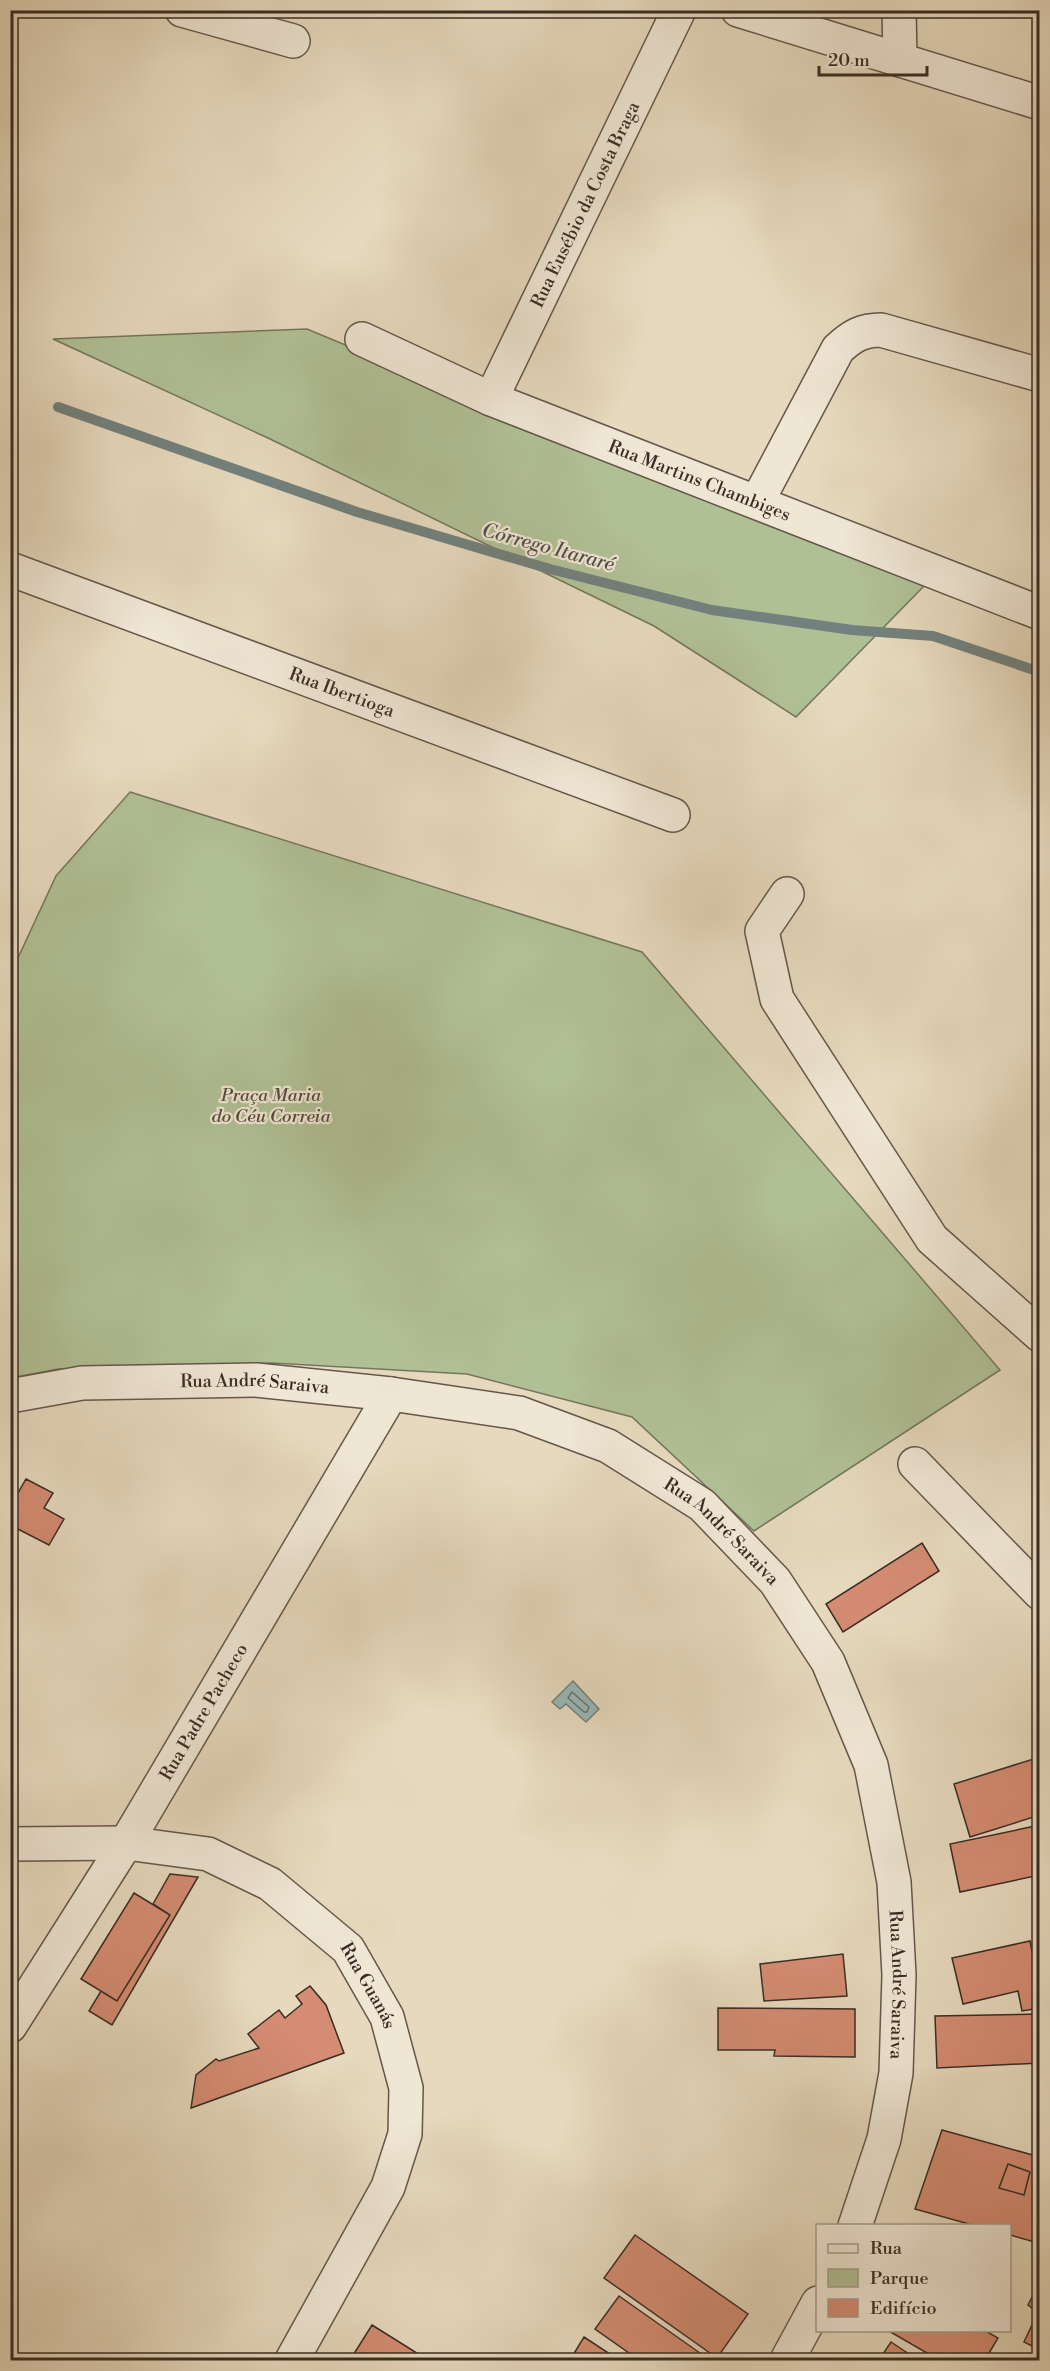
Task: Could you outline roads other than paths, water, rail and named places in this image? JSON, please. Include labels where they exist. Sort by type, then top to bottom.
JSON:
[{"type":"street","points":[[182,10],[293,41]]},
{"type":"street","name":"Rua Eusébio da Costa Braga","points":[[491,399],[679,10]]},
{"type":"street","points":[[738,10],[1040,103]]},
{"type":"street","points":[[899,10],[900,60]]},
{"type":"street","points":[[757,502],[838,349],[851,337],[866,330],[881,330],[1040,375]]},
{"type":"street","name":"Rua Martins Chambiges","points":[[362,339],[491,399],[1040,613]]},
{"type":"street","name":"Rua Ibertioga","points":[[10,569],[673,815]]},
{"type":"street","points":[[787,894],[762,931],[777,999],[932,1239],[1040,1335]]},
{"type":"street","name":"Rua André Saraiva","points":[[10,1396],[82,1383],[256,1380],[391,1394],[519,1413],[608,1446],[702,1505],[776,1581],[828,1662],[871,1765],[894,1882],[899,1975],[896,2073],[884,2139],[856,2224]]},
{"type":"street","name":"Rua Padre Pacheco","points":[[10,2026],[126,1843],[391,1394]]},
{"type":"street","points":[[915,1464],[1040,1593]]},
{"type":"street","name":"Rua Guanás","points":[[10,1844],[126,1843],[208,1854],[270,1884],[348,1949],[387,2017],[406,2088],[405,2134],[388,2187],[292,2361]]},
{"type":"street","points":[[787,2361],[816,2306]]},
{"type":"water","points":[[573,1681],[599,1709],[586,1722],[566,1704],[560,1709],[552,1702]]},
{"type":"waterway","name":"Córrego Itararé","points":[[58,407],[357,512],[550,569],[712,610],[852,630],[933,636],[1040,672]]},
{"type":"park label","name":"Praça Maria do Céu Correia","points":[[271,1105]]}]
